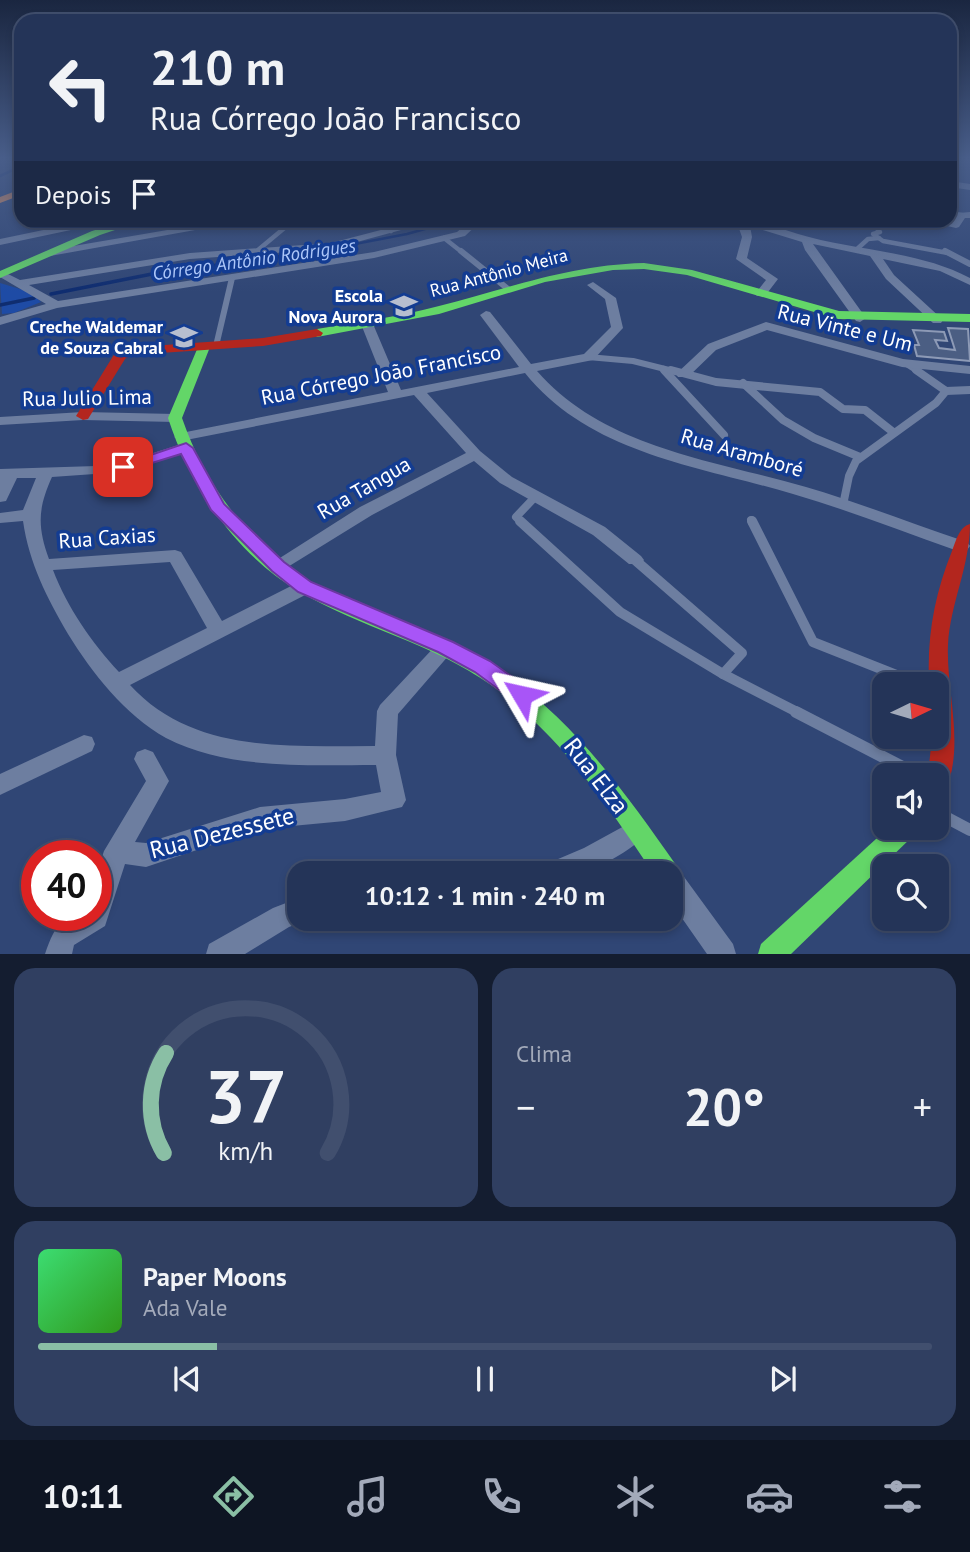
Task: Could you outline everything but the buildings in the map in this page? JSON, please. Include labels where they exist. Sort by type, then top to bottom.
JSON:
[{"type":"street","points":[[9,227],[23,238]]},
{"type":"street","points":[[0,242],[74,228]]},
{"type":"street","points":[[50,253],[81,228]]},
{"type":"street","points":[[1,271],[50,253],[198,228]]},
{"type":"street","points":[[21,283],[190,256],[331,246],[402,228]]},
{"type":"street","points":[[0,321],[56,304],[374,255],[444,239],[461,234],[468,228]]},
{"type":"street","points":[[744,228],[747,237],[741,259],[772,279],[761,295]]},
{"type":"street","points":[[766,228],[807,240],[943,268],[969,280]]},
{"type":"street","points":[[807,240],[810,250],[860,318]]},
{"type":"street","points":[[874,254],[890,277],[937,320]]},
{"type":"street","name":"Rua Antônio Meira","points":[[83,416],[120,356],[141,349],[210,346],[367,324],[439,310],[571,273],[644,266],[688,272],[761,295],[860,318],[970,318]]},
{"type":"street","points":[[1,271],[56,304]]},
{"type":"street","points":[[589,357],[617,328],[610,298],[593,285]]},
{"type":"street","name":"Rua Aramboré","points":[[486,316],[565,406],[607,430],[677,457],[843,505],[961,546]]},
{"type":"street","points":[[367,324],[382,367],[397,396]]},
{"type":"street","name":"Rua Vinte e Um","points":[[683,374],[712,347],[766,326],[908,365],[970,370]]},
{"type":"street","points":[[175,418],[210,346]]},
{"type":"street","name":"Rua Córrego João Francisco","points":[[6,474],[123,467],[183,442],[589,357]]},
{"type":"street","points":[[419,392],[475,454],[506,480],[599,531],[635,560]]},
{"type":"street","name":"Rua Julio Lima","points":[[0,421],[83,416],[175,418]]},
{"type":"street","name":"Rua Elza","points":[[175,418],[183,442],[217,507],[278,567],[304,587],[446,647],[482,667],[543,712],[579,751],[658,861]]},
{"type":"street","name":"Rua Tangua","points":[[278,567],[366,511],[475,454]]},
{"type":"street","points":[[46,473],[31,515],[43,565],[56,597],[80,640],[146,715],[175,732],[203,741],[290,755],[385,755],[388,711],[446,647]]},
{"type":"street","points":[[0,497],[6,474]]},
{"type":"street","points":[[0,518],[31,515]]},
{"type":"street","points":[[939,672],[940,626],[961,546],[970,530]]},
{"type":"street","name":"Rua Caxias","points":[[43,565],[175,556],[218,631]]},
{"type":"street","points":[[118,682],[304,587]]},
{"type":"street","points":[[0,785],[84,744]]},
{"type":"street","name":"Rua Dezessete","points":[[116,851],[146,855],[260,818],[345,810],[394,800],[385,755]]},
{"type":"street","points":[[58,954],[64,936],[96,917],[116,851],[158,781],[145,759]]},
{"type":"street","points":[[581,861],[636,830]]},
{"type":"street","points":[[771,954],[892,840]]},
{"type":"street","points":[[683,897],[723,954]]},
{"type":"street","points":[[219,954],[287,915]]},
{"type":"lane","points":[[258,250],[283,228]]},
{"type":"lane","points":[[387,228],[391,231]]},
{"type":"lane","points":[[876,228],[880,232],[873,234],[879,238]]},
{"type":"lane","points":[[856,250],[868,239],[879,238],[944,251],[970,264]]},
{"type":"lane","points":[[444,239],[508,289]]},
{"type":"lane","points":[[210,346],[232,278]]},
{"type":"lane","name":"Rua Córrego João Francisco","points":[[589,357],[618,358],[716,382],[820,392],[843,410],[865,410],[893,432]]},
{"type":"lane","points":[[908,365],[946,391],[970,390]]},
{"type":"lane","points":[[661,367],[724,435]]},
{"type":"lane","points":[[743,383],[783,420],[814,438],[860,457]]},
{"type":"lane","points":[[843,505],[849,476],[860,457],[936,403],[946,391]]},
{"type":"lane","points":[[535,497],[516,517],[620,612],[723,674],[895,763]]},
{"type":"lane","points":[[751,520],[813,642],[889,672]]},
{"type":"lane","points":[[635,560],[741,653],[723,674]]},
{"type":"lane","points":[[949,819],[970,830]]},
{"type":"shaded area","points":[[0,283],[30,292],[41,302],[14,313],[2,314]]},
{"type":"waterway","name":"Córrego Antônio Rodrigues","points":[[317,251],[428,228]]},
{"type":"waterway","name":"Córrego Antônio Rodrigues","points":[[51,294],[152,274],[317,251]]},
{"type":"waterway","name":"Córrego Antônio Rodrigues","points":[[308,253],[317,251]]},
{"type":"waterway","name":"Córrego Antônio Rodrigues","points":[[0,305],[34,298]]},
{"type":"traffic: fast","points":[[0,275],[113,228]]},
{"type":"traffic: fast","points":[[317,333],[439,310],[543,279],[613,267],[644,266],[688,272],[838,315],[970,318]]},
{"type":"traffic: fast","points":[[204,347],[175,418],[195,468],[225,514],[262,554],[305,587],[446,649],[497,679],[527,701],[579,753],[659,861]]},
{"type":"traffic: fast","points":[[771,954],[892,840]]},
{"type":"traffic: jam","points":[[83,416],[120,356],[128,351],[263,342],[317,333]]},
{"type":"traffic: jam","points":[[942,763],[943,726],[938,647],[942,613],[956,562],[970,530]]},
{"type":"place","name":"Escola Nova Aurora","points":[[404,306]]},
{"type":"place","name":"Creche Waldemar de Souza Cabral","points":[[184,337]]},
{"type":"route","points":[[123,467],[186,448],[217,507],[278,567],[304,587],[446,647],[482,667],[522,695]]}]
